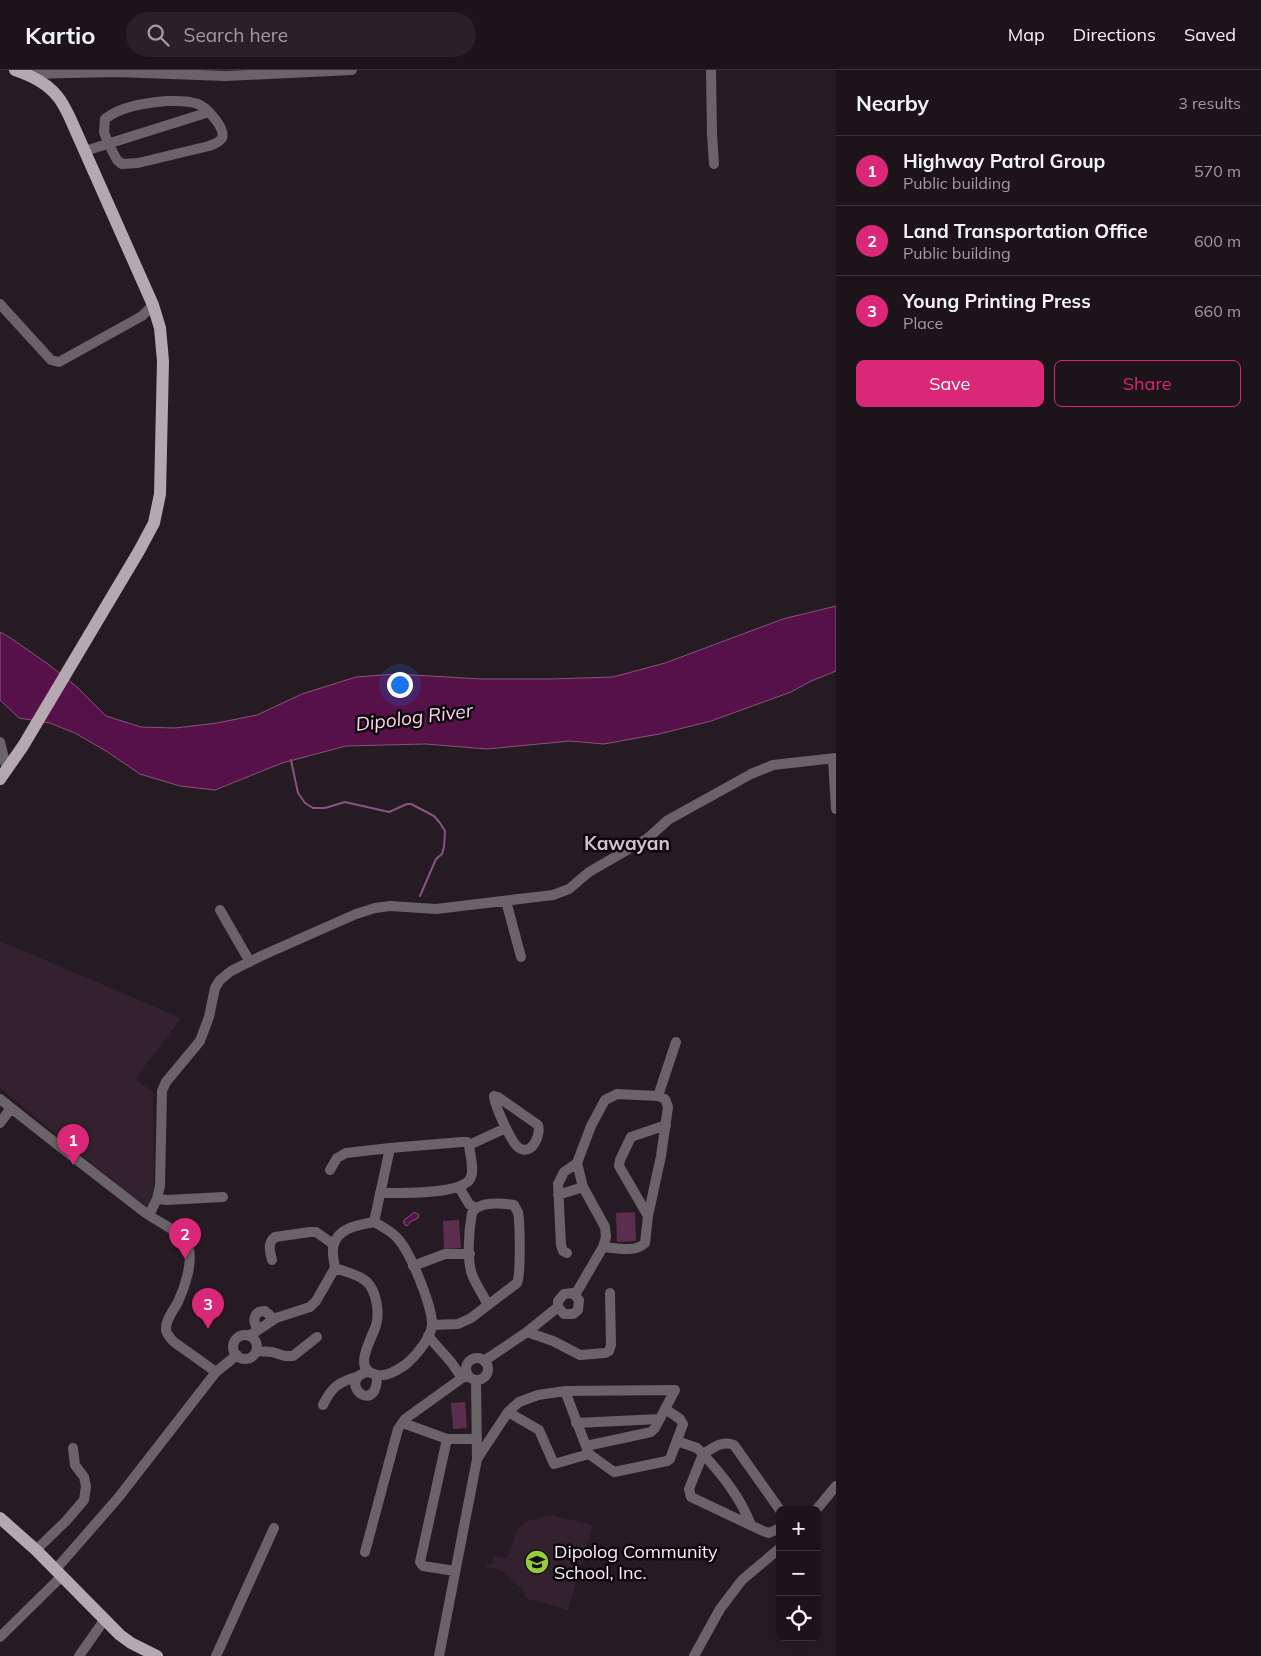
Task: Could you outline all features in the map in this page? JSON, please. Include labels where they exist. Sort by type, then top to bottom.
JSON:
[{"type":"main road","points":[[4,775],[140,551],[154,523],[160,494],[163,361],[160,328],[153,305],[85,151],[59,98],[44,85],[20,72]]},
{"type":"main road","points":[[0,1518],[36,1550],[120,1635],[131,1643],[157,1656]]},
{"type":"street","points":[[20,72],[116,72],[226,76],[352,70]]},
{"type":"street","points":[[711,70],[714,164]]},
{"type":"street","points":[[187,101],[199,104],[209,112],[221,129],[221,139],[217,143],[129,164],[122,164],[117,160],[104,132],[105,119],[121,110],[148,102],[187,101]]},
{"type":"street","points":[[85,151],[209,112]]},
{"type":"street","points":[[0,304],[51,360],[59,362],[142,316],[153,305]]},
{"type":"street","points":[[0,742],[4,775]]},
{"type":"street","points":[[149,1215],[157,1199],[161,1166],[160,1113],[162,1091],[166,1082],[200,1041],[209,1017],[215,988],[220,980],[231,971],[356,914],[376,908],[390,906],[436,909],[563,893],[588,872],[648,838],[668,820],[750,774],[773,765],[834,758],[836,808]]},
{"type":"street","points":[[506,901],[520,957]]},
{"type":"street","points":[[220,910],[250,962]]},
{"type":"street","points":[[658,1096],[676,1042]]},
{"type":"street","points":[[567,1253],[563,1251],[561,1245],[558,1195],[560,1177],[577,1163],[591,1126],[605,1100],[617,1094],[658,1096],[667,1102],[668,1106],[648,1216],[645,1243],[634,1248],[602,1247]]},
{"type":"street","points":[[494,1096],[538,1125],[540,1130],[531,1147],[521,1150],[515,1145],[506,1128],[494,1099],[494,1096]]},
{"type":"street","points":[[0,1099],[149,1215],[180,1236],[188,1245],[190,1264],[178,1303],[167,1322],[166,1328],[169,1337],[214,1370]]},
{"type":"street","points":[[0,1124],[11,1108]]},
{"type":"street","points":[[648,1216],[621,1172],[620,1160],[631,1137],[666,1125]]},
{"type":"street","points":[[469,1145],[506,1128]]},
{"type":"street","points":[[330,1170],[337,1158],[346,1153],[462,1142],[466,1142],[469,1145]]},
{"type":"street","points":[[380,1193],[419,1194],[464,1185],[470,1179],[472,1171],[469,1145]]},
{"type":"street","points":[[374,1222],[390,1148]]},
{"type":"street","points":[[575,1295],[602,1247],[606,1236],[605,1227],[583,1187],[577,1163]]},
{"type":"street","points":[[460,1186],[469,1204],[475,1208]]},
{"type":"street","points":[[558,1195],[583,1187]]},
{"type":"street","points":[[157,1199],[223,1197]]},
{"type":"street","points":[[432,1325],[458,1324],[471,1318],[517,1283],[520,1277],[518,1212],[514,1205],[479,1206],[475,1208],[471,1218],[470,1269],[488,1305]]},
{"type":"street","points":[[274,1319],[265,1310],[258,1312],[254,1316],[254,1333],[256,1351],[247,1358],[242,1358],[235,1353],[234,1344],[237,1338],[254,1333],[274,1319],[310,1306],[316,1301],[336,1268],[333,1244],[339,1235],[346,1230],[357,1225],[374,1222],[388,1230],[399,1240],[413,1266],[427,1304],[432,1325],[428,1336],[410,1361],[390,1374],[368,1374],[335,1385],[329,1391],[322,1404]]},
{"type":"street","points":[[272,1260],[269,1246],[275,1237],[316,1232],[333,1244]]},
{"type":"street","points":[[413,1266],[445,1254],[470,1254]]},
{"type":"street","points":[[336,1268],[357,1275],[366,1281],[374,1294],[378,1316],[377,1324],[364,1358],[364,1365],[368,1374]]},
{"type":"street","points":[[527,1332],[561,1344],[577,1354],[605,1353],[611,1345],[610,1292]]},
{"type":"street","points":[[566,1293],[575,1295],[580,1304],[575,1312],[570,1315],[564,1314],[558,1307],[558,1301],[566,1293]]},
{"type":"street","points":[[484,1361],[527,1332],[558,1307]]},
{"type":"street","points":[[428,1336],[450,1362],[469,1378]]},
{"type":"street","points":[[256,1351],[293,1356],[317,1337]]},
{"type":"street","points":[[0,1637],[59,1573],[214,1370],[235,1353]]},
{"type":"street","points":[[365,1552],[396,1435],[403,1423],[469,1378],[482,1378],[488,1369],[484,1361],[478,1358],[469,1361],[466,1367],[469,1378],[477,1439],[477,1459],[439,1656]]},
{"type":"street","points":[[477,1459],[508,1412],[519,1402],[538,1395],[565,1391],[675,1389],[651,1432],[588,1450],[554,1464],[539,1430],[508,1412]]},
{"type":"street","points":[[565,1391],[576,1422],[588,1450],[611,1471],[616,1473],[668,1461],[683,1424],[682,1421],[662,1414],[576,1422]]},
{"type":"street","points":[[403,1423],[447,1440],[477,1439]]},
{"type":"street","points":[[447,1440],[420,1562],[423,1566],[455,1571]]},
{"type":"street","points":[[677,1441],[697,1448],[704,1454],[731,1487],[742,1504],[751,1525]]},
{"type":"street","points":[[776,1530],[769,1533],[691,1496],[689,1490],[704,1454],[723,1443],[734,1445],[777,1506]]},
{"type":"street","points":[[36,1550],[66,1521],[84,1500],[86,1486],[84,1477],[75,1465],[74,1448]]},
{"type":"street","points":[[819,1506],[836,1486]]},
{"type":"street","points":[[216,1656],[274,1528]]},
{"type":"street","points":[[694,1656],[720,1609],[742,1580],[776,1551]]},
{"type":"street","points":[[79,1656],[105,1619]]},
{"type":"shaded area","points":[[0,941],[181,1018],[135,1079],[153,1092],[154,1199],[148,1206],[138,1201],[0,1088]]},
{"type":"shaded area","points":[[635,1212],[636,1241],[617,1242],[616,1213]]},
{"type":"shaded area","points":[[459,1220],[461,1248],[444,1249],[443,1221]]},
{"type":"shaded area","points":[[465,1402],[467,1428],[453,1429],[451,1403]]},
{"type":"shaded area","name":"Dipolog Community School, Inc.","points":[[550,1515],[593,1525],[568,1610],[525,1598],[524,1591],[504,1572],[486,1567],[486,1565],[492,1564],[494,1556],[507,1559],[517,1530],[525,1522]]},
{"type":"water","name":"Dipolog River","points":[[836,606],[836,671],[811,681],[791,692],[711,721],[659,734],[604,744],[570,741],[487,749],[425,744],[346,746],[282,763],[215,790],[180,786],[140,774],[75,733],[50,723],[19,718],[0,700],[0,632],[48,664],[78,688],[106,716],[141,727],[175,728],[217,723],[257,715],[302,694],[356,677],[396,674],[481,679],[613,677],[665,663],[783,619]]},
{"type":"water","points":[[415,1212],[419,1215],[418,1218],[407,1226],[404,1224],[404,1220]]},
{"type":"waterway","points":[[291,760],[298,793],[305,803],[313,808],[325,808],[345,802],[389,812],[411,804],[434,816],[445,831],[444,847],[442,854],[436,859],[420,896]]},
{"type":"place","name":"Highway Patrol Group","points":[[73,1165]]},
{"type":"place","name":"Land Transportation Office","points":[[185,1259]]},
{"type":"place","name":"Young Printing Press","points":[[208,1329]]},
{"type":"place","name":"Dipolog Community School, Inc.","points":[[537,1562]]},
{"type":"district","name":"Kawayan","points":[[627,843]]}]
